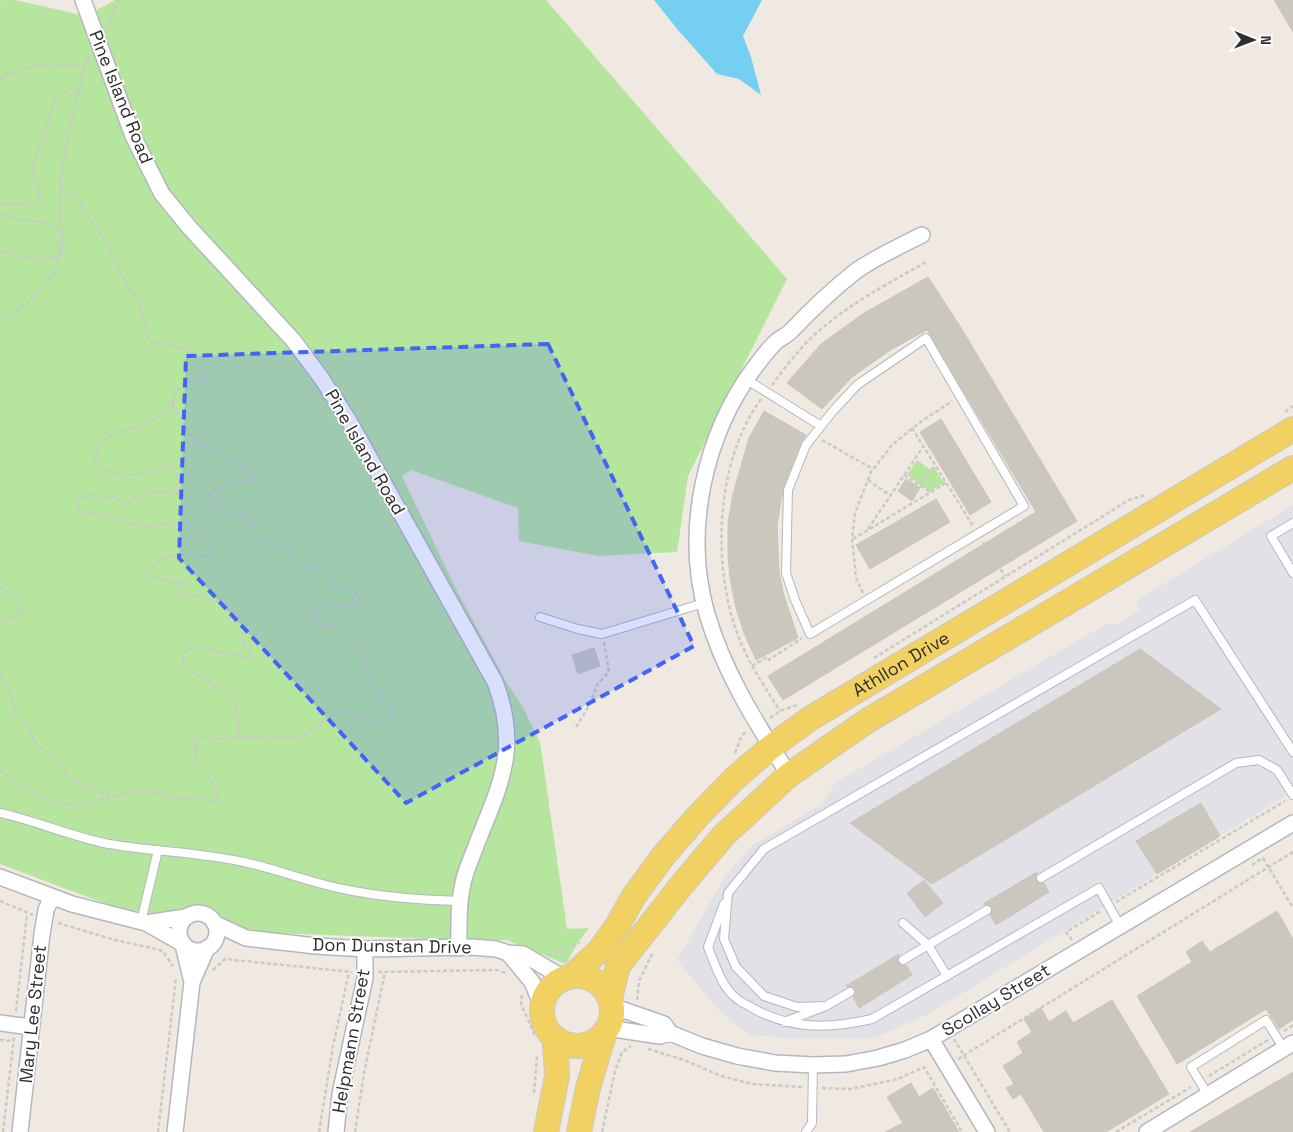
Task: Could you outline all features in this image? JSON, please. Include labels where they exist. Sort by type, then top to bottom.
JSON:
[{"type":"main road","name":"Athllon Drive","points":[[570,976],[599,951],[617,926],[634,896],[664,855],[696,817],[733,780],[771,747],[820,713],[1293,429]]},
{"type":"main road","name":"Athllon Drive","points":[[580,1132],[588,1088],[609,1016],[613,981],[618,966],[724,835],[788,775],[867,721],[1293,468]]},
{"type":"main road","points":[[543,1043],[578,1046],[595,1041],[609,1016],[607,991],[596,980],[581,975],[570,976],[554,983],[548,990],[542,1006],[544,1023],[543,1043],[556,1056],[557,1076],[546,1132]]},
{"type":"street","name":"Pine Island Road","points":[[82,0],[133,136],[162,194],[189,227],[292,340],[322,379],[348,419],[495,682],[507,723],[507,752],[497,793],[464,878],[460,901],[459,948]]},
{"type":"street","points":[[788,775],[740,696],[720,651],[704,603],[698,566],[698,527],[701,492],[712,448],[731,405],[754,367],[776,342],[790,333],[807,314],[856,272],[874,260],[922,235]]},
{"type":"street","name":"Scollay Street","points":[[609,1016],[632,1038],[670,1034],[737,1056],[775,1063],[846,1064],[878,1058],[905,1050],[931,1039],[1293,823]]},
{"type":"street","points":[[0,877],[52,897],[143,923],[192,950],[208,948]]},
{"type":"street","name":"Mary Lee Street","points":[[20,1132],[44,918],[52,897]]},
{"type":"street","points":[[143,923],[186,917],[196,913],[206,916],[214,923],[216,928],[215,939],[208,948],[192,982],[175,1132]]},
{"type":"street","points":[[186,917],[179,933],[192,982]]},
{"type":"street","name":"Don Dunstan Drive","points":[[214,923],[246,938],[316,946],[365,949],[496,948],[508,953],[523,954],[555,973],[570,976]]},
{"type":"street","name":"Don Dunstan Drive","points":[[208,948],[246,938]]},
{"type":"street","name":"Helpmann Street","points":[[336,1132],[340,1094],[365,978],[365,949]]},
{"type":"street","points":[[508,953],[530,980],[542,1006]]},
{"type":"street","name":"Scollay Street","points":[[609,1016],[638,1014],[664,1024],[670,1034]]},
{"type":"street","points":[[0,1023],[32,1026]]},
{"type":"street","points":[[931,1039],[987,1132]]},
{"type":"street","points":[[1147,1132],[1288,1046]]},
{"type":"lane","points":[[926,338],[1024,506],[810,634],[795,600],[786,572],[788,490],[806,445],[821,426],[857,385],[926,338]]},
{"type":"lane","points":[[746,380],[821,426]]},
{"type":"lane","points":[[1293,523],[1271,536],[1293,573]]},
{"type":"lane","points":[[1120,926],[1099,888],[872,1019],[821,1027],[783,1022],[757,1011],[735,998],[722,980],[708,947],[728,894],[764,849],[1195,600],[1293,752]]},
{"type":"lane","points":[[540,617],[578,629],[602,634],[704,603]]},
{"type":"lane","points":[[1041,878],[1236,763],[1259,760],[1277,770],[1293,796]]},
{"type":"lane","points":[[0,813],[28,819],[69,834],[101,842],[212,855],[342,889],[386,895],[460,901]]},
{"type":"lane","points":[[143,923],[158,850]]},
{"type":"lane","points":[[728,894],[724,939],[736,967],[764,996],[797,1007],[826,1006]]},
{"type":"lane","points":[[903,960],[987,910]]},
{"type":"lane","points":[[904,923],[928,946],[948,976]]},
{"type":"lane","points":[[783,1022],[826,1006],[850,992]]},
{"type":"lane","points":[[1208,1095],[1191,1067],[1266,1020],[1288,1046]]},
{"type":"lane","points":[[806,1132],[812,1123],[813,1065]]},
{"type":"path","points":[[0,322],[29,302],[54,274],[60,256],[60,186],[63,162],[79,88],[87,58],[100,46],[118,0]]},
{"type":"path","points":[[0,79],[12,72],[40,64],[84,67]]},
{"type":"path","points":[[0,203],[31,204],[38,202],[40,194],[38,183],[33,174],[34,161],[42,143],[54,101],[70,89],[79,88]]},
{"type":"path","points":[[0,770],[13,781],[29,790],[73,806],[89,805],[99,799],[140,791],[160,793],[174,799],[198,798],[212,800],[218,799],[218,792],[196,759],[195,753],[198,746],[191,742],[197,736],[209,739],[261,736],[279,740],[304,734],[339,713],[382,722],[392,719],[392,710],[372,681],[363,651],[355,638],[342,628],[328,624],[318,625],[312,622],[313,614],[317,608],[355,606],[359,603],[359,597],[352,589],[333,582],[327,570],[301,565],[296,562],[286,545],[266,542],[256,537],[249,521],[236,511],[220,510],[209,504],[208,496],[212,492],[226,486],[252,480],[255,475],[250,468],[194,441],[173,407],[174,395],[179,388],[186,383],[205,379],[208,369],[186,350],[175,346],[155,344],[149,340],[138,299],[122,276],[111,250],[84,209],[72,194],[60,186]]},
{"type":"path","points":[[0,214],[19,220],[42,222],[61,231]]},
{"type":"path","points":[[0,251],[38,259],[60,256]]},
{"type":"path","points":[[780,711],[752,666],[735,628],[723,584],[722,514],[735,448],[766,392],[808,340],[886,284],[928,261]]},
{"type":"path","points":[[866,600],[856,578],[852,539],[855,513],[873,469],[892,445],[912,428],[942,406],[960,397]]},
{"type":"path","points":[[174,402],[154,419],[116,432],[105,439],[96,451],[95,464],[110,474],[144,473],[161,466],[170,466],[178,474],[181,487],[179,493],[169,495],[159,491],[150,492],[123,504],[114,496],[102,499],[93,494],[85,495],[77,502],[79,510],[83,513],[94,513],[129,525],[148,526],[185,523],[207,537],[212,546],[210,554],[201,557],[173,554],[153,565],[149,572],[153,578],[186,583],[179,592],[217,602],[241,619],[244,626],[243,644],[250,652],[247,657],[194,647],[186,649],[182,660],[186,668],[228,694],[236,703],[238,737]]},
{"type":"path","points":[[912,428],[1005,576]]},
{"type":"path","points":[[814,435],[873,469]]},
{"type":"path","points":[[868,530],[924,447]]},
{"type":"path","points":[[920,486],[935,465]]},
{"type":"path","points":[[904,476],[930,492]]},
{"type":"path","points":[[868,480],[890,496]]},
{"type":"path","points":[[852,539],[946,483]]},
{"type":"path","points":[[872,659],[1129,500],[1146,495]]},
{"type":"path","points":[[0,587],[21,600],[22,612],[17,618],[6,618],[0,622]]},
{"type":"path","points":[[576,728],[589,706],[597,685],[609,672],[602,634]]},
{"type":"path","points":[[752,666],[767,656],[769,660],[810,634]]},
{"type":"path","points":[[0,674],[8,685],[14,710],[26,726],[35,744],[63,767],[66,776],[84,786],[110,796]]},
{"type":"path","points":[[1079,951],[1066,932],[1293,796]]},
{"type":"path","points":[[929,1076],[1293,852]]},
{"type":"path","points":[[1246,869],[1263,858],[1293,908]]},
{"type":"path","points":[[0,902],[28,914],[107,938],[164,952],[176,970],[158,1132]]},
{"type":"path","points":[[541,964],[549,953],[584,940]]},
{"type":"path","points":[[638,1014],[638,981],[654,950]]},
{"type":"path","points":[[319,1132],[333,1046],[349,972]]},
{"type":"path","points":[[355,1132],[364,1074],[385,972]]},
{"type":"path","points":[[530,980],[523,990],[522,1004],[533,1028],[543,1043],[534,1094]]},
{"type":"path","points":[[948,1029],[1010,1132]]},
{"type":"path","points":[[610,1072],[632,1038]]},
{"type":"path","points":[[602,1132],[615,1071],[622,1052],[632,1038]]},
{"type":"path","points":[[0,1040],[13,1041]]},
{"type":"path","points":[[641,1047],[684,1060],[721,1076],[752,1084],[850,1088],[898,1079],[924,1067],[962,1132]]},
{"type":"highlighted area","points":[[548,344],[694,646],[406,803],[179,558],[186,356]]},
{"type":"shaded area","points":[[1293,505],[1293,792],[929,1014],[874,1038],[787,1038],[750,1035],[721,1013],[677,960],[725,876],[753,845],[822,804],[835,783],[1106,624],[1117,624],[1141,610],[1136,601]]},
{"type":"green space","points":[[15,0],[86,16],[115,0],[546,0],[787,279],[688,476],[677,552],[599,556],[519,541],[518,508],[411,470],[402,476],[456,589],[507,683],[523,707],[540,742],[567,929],[589,928],[566,964],[507,940],[275,933],[242,928],[222,920],[216,911],[196,904],[165,916],[112,906],[0,864],[0,1]]},
{"type":"green space","points":[[917,460],[932,471],[934,467],[944,483],[930,491],[907,475]]},
{"type":"water","points":[[654,0],[762,0],[743,36],[751,57],[761,95],[739,79],[717,74]]},
{"type":"building","points":[[1274,0],[1293,0],[1293,32]]},
{"type":"building","points":[[928,277],[960,326],[1077,521],[783,700],[768,676],[1036,512],[927,330],[892,349],[852,377],[822,409],[787,383],[821,344],[864,313]]},
{"type":"building","points":[[764,411],[806,435],[783,488],[777,526],[779,571],[783,592],[798,638],[756,660],[744,633],[736,608],[730,578],[728,522],[733,494],[749,438]]},
{"type":"building","points":[[941,419],[991,502],[970,515],[920,432]]},
{"type":"building","points":[[906,479],[920,488],[912,501],[898,491]]},
{"type":"building","points":[[936,499],[950,522],[870,569],[856,545]]},
{"type":"building","points":[[594,648],[600,666],[578,674],[572,655]]},
{"type":"building","points":[[1140,649],[1221,709],[932,884],[850,823]]},
{"type":"building","points":[[1201,803],[1220,836],[1157,874],[1136,841]]},
{"type":"building","points":[[1037,872],[1036,881],[1041,884],[1044,883],[1049,892],[996,925],[990,915],[993,910],[992,907],[983,904]]},
{"type":"building","points":[[924,880],[943,903],[925,917],[907,893]]},
{"type":"building","points":[[1277,911],[1293,939],[1293,1020],[1279,1029],[1266,1009],[1177,1064],[1137,996],[1192,962],[1186,952],[1202,941],[1210,952]]},
{"type":"building","points":[[899,954],[898,962],[901,965],[906,965],[912,975],[859,1008],[853,997],[856,992],[855,989],[846,986]]},
{"type":"building","points":[[1112,1000],[1169,1094],[1106,1132],[1044,1132],[1021,1094],[1013,1099],[1006,1088],[1014,1084],[1003,1066],[1023,1053],[1017,1042],[1032,1032],[1024,1019],[1041,1008],[1049,1022],[1066,1011],[1073,1023]]},
{"type":"building","points":[[1293,1072],[1293,1132],[1190,1132]]},
{"type":"building","points":[[911,1083],[919,1097],[933,1088],[959,1132],[885,1132],[903,1123],[887,1097]]}]
